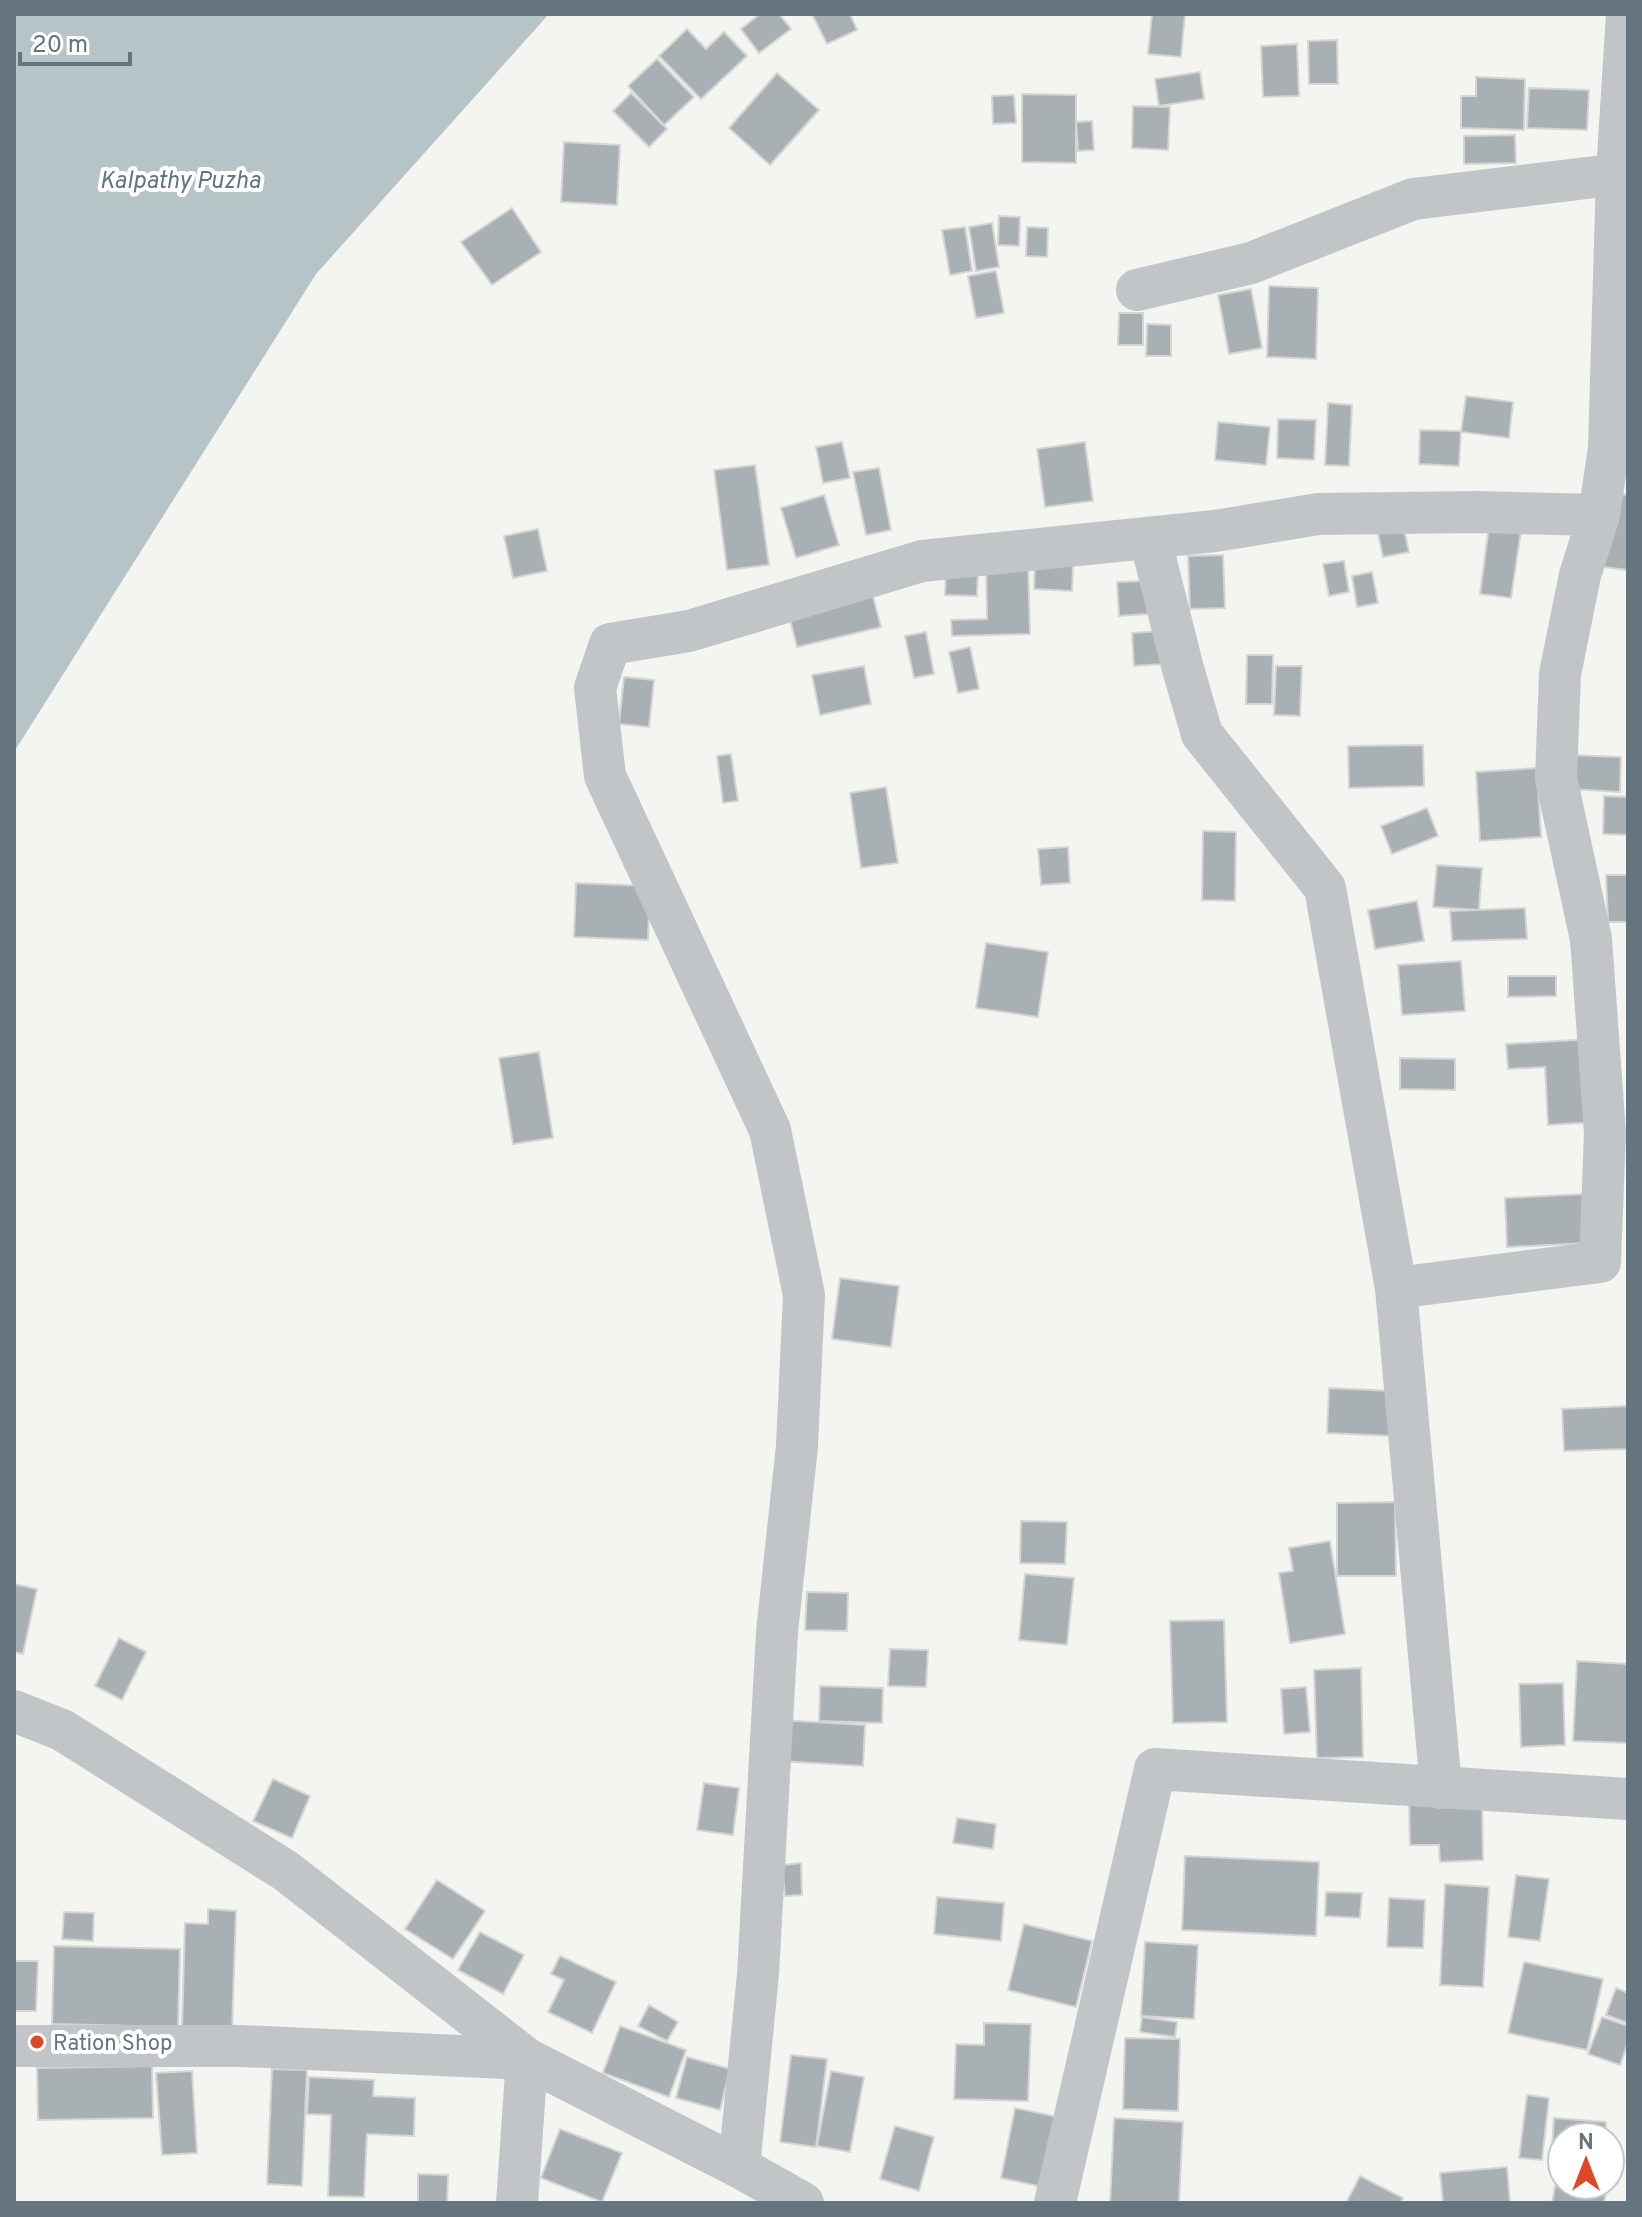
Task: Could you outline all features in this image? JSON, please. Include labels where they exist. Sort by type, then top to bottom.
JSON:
[{"type":"street","points":[[1396,1288],[1614,1259],[1591,939],[1556,778],[1560,674],[1580,575],[1599,515],[1609,448],[1623,173],[1627,14]]},
{"type":"street","points":[[1137,290],[1251,263],[1413,199],[1623,173]]},
{"type":"street","points":[[739,2167],[758,1974],[777,1632],[797,1446],[804,1295],[770,1130],[605,776],[595,688],[610,644],[689,631],[922,561],[1215,531],[1318,514],[1478,512],[1599,515]]},
{"type":"street","points":[[1150,538],[1202,734],[1325,888],[1396,1288],[1441,1788]]},
{"type":"street","points":[[14,1711],[62,1730],[286,1871],[527,2059],[803,2203]]},
{"type":"street","points":[[1055,2203],[1155,1769],[1628,1799]]},
{"type":"street","points":[[14,2046],[241,2046],[527,2059]]},
{"type":"street","points":[[517,2203],[527,2059]]},
{"type":"water","name":"Kalpathy Puzha","points":[[14,14],[549,14],[316,274],[14,752]]},
{"type":"building","points":[[760,14],[779,14],[791,29],[759,53],[741,29]]},
{"type":"building","points":[[812,14],[850,14],[857,30],[827,44]]},
{"type":"building","points":[[1152,14],[1185,14],[1181,57],[1148,54]]},
{"type":"building","points":[[687,29],[706,49],[724,32],[747,56],[701,99],[659,56]]},
{"type":"building","points":[[1337,40],[1338,84],[1309,84],[1308,41]]},
{"type":"building","points":[[1297,44],[1299,96],[1263,97],[1261,46]]},
{"type":"building","points":[[657,59],[694,97],[664,125],[628,86]]},
{"type":"building","points":[[1200,72],[1204,99],[1159,106],[1155,79]]},
{"type":"building","points":[[777,73],[819,110],[770,165],[729,128]]},
{"type":"building","points":[[1476,77],[1525,79],[1524,130],[1461,128],[1461,96],[1476,96]]},
{"type":"building","points":[[1529,88],[1589,90],[1587,130],[1527,128]]},
{"type":"building","points":[[631,93],[667,129],[649,147],[613,111]]},
{"type":"building","points":[[1022,94],[1076,95],[1076,163],[1022,162]]},
{"type":"building","points":[[1014,95],[1016,123],[993,124],[992,96]]},
{"type":"building","points":[[1133,106],[1170,107],[1168,150],[1132,148]]},
{"type":"building","points":[[1092,121],[1094,150],[1078,151],[1076,122]]},
{"type":"building","points":[[1515,135],[1516,163],[1464,164],[1464,136]]},
{"type":"building","points":[[564,142],[620,145],[617,205],[561,202]]},
{"type":"building","points":[[512,208],[541,252],[492,285],[461,242]]},
{"type":"building","points":[[999,216],[1020,217],[1019,246],[998,245]]},
{"type":"building","points":[[992,223],[999,267],[976,271],[969,227]]},
{"type":"building","points":[[965,227],[972,271],[950,275],[942,230]]},
{"type":"building","points":[[1027,227],[1048,228],[1047,257],[1026,256]]},
{"type":"building","points":[[996,271],[1004,313],[976,318],[968,276]]},
{"type":"building","points":[[1269,286],[1318,288],[1316,359],[1267,357]]},
{"type":"building","points":[[1251,289],[1262,348],[1229,354],[1218,295]]},
{"type":"building","points":[[1119,313],[1143,313],[1143,345],[1118,345]]},
{"type":"building","points":[[1147,324],[1171,325],[1171,356],[1146,356]]},
{"type":"building","points":[[1466,396],[1513,402],[1509,438],[1461,432]]},
{"type":"building","points":[[1328,403],[1352,405],[1349,466],[1325,465]]},
{"type":"building","points":[[1278,419],[1316,420],[1314,460],[1277,458]]},
{"type":"building","points":[[1218,422],[1270,427],[1266,465],[1215,460]]},
{"type":"building","points":[[1420,430],[1461,431],[1459,466],[1419,464]]},
{"type":"building","points":[[842,442],[850,478],[823,483],[816,447]]},
{"type":"building","points":[[1085,442],[1093,501],[1045,507],[1037,449]]},
{"type":"building","points":[[755,465],[769,565],[727,570],[714,470]]},
{"type":"building","points":[[879,468],[891,530],[866,535],[853,472]]},
{"type":"building","points":[[1612,493],[1628,495],[1628,570],[1603,567]]},
{"type":"building","points":[[824,495],[839,545],[796,558],[781,508]]},
{"type":"building","points":[[1401,515],[1409,552],[1383,557],[1375,520]]},
{"type":"building","points":[[1489,526],[1521,531],[1511,598],[1480,594]]},
{"type":"building","points":[[538,529],[547,571],[513,578],[504,536]]},
{"type":"building","points":[[1223,555],[1225,608],[1190,609],[1188,556]]},
{"type":"building","points":[[1028,559],[1030,634],[952,636],[951,620],[987,619],[986,561]]},
{"type":"building","points":[[1344,561],[1349,592],[1329,596],[1323,564]]},
{"type":"building","points":[[1035,562],[1073,564],[1072,591],[1034,589]]},
{"type":"building","points":[[946,569],[978,570],[977,596],[945,595]]},
{"type":"building","points":[[1372,572],[1378,603],[1357,607],[1352,576]]},
{"type":"building","points":[[869,581],[881,627],[797,647],[788,612]]},
{"type":"building","points":[[1146,581],[1148,614],[1119,616],[1117,582]]},
{"type":"building","points":[[1161,631],[1163,664],[1134,666],[1132,633]]},
{"type":"building","points":[[926,632],[934,674],[914,678],[905,636]]},
{"type":"building","points":[[970,647],[979,689],[958,693],[949,652]]},
{"type":"building","points":[[1247,655],[1273,655],[1272,704],[1246,704]]},
{"type":"building","points":[[864,666],[871,704],[820,715],[812,675]]},
{"type":"building","points":[[1276,666],[1302,666],[1300,716],[1274,715]]},
{"type":"building","points":[[624,677],[654,680],[649,727],[619,724]]},
{"type":"building","points":[[1423,745],[1424,786],[1349,788],[1348,746]]},
{"type":"building","points":[[731,754],[738,801],[723,803],[717,756]]},
{"type":"building","points":[[1571,755],[1621,757],[1620,792],[1570,789]]},
{"type":"building","points":[[1537,768],[1541,837],[1480,841],[1476,772]]},
{"type":"building","points":[[886,787],[898,863],[861,868],[850,793]]},
{"type":"building","points":[[1604,796],[1628,797],[1628,835],[1603,834]]},
{"type":"building","points":[[1427,808],[1438,836],[1392,854],[1381,826]]},
{"type":"building","points":[[1203,831],[1236,832],[1235,901],[1202,900]]},
{"type":"building","points":[[1068,847],[1070,883],[1041,885],[1038,849]]},
{"type":"building","points":[[1437,865],[1482,868],[1479,910],[1433,907]]},
{"type":"building","points":[[1606,875],[1628,875],[1628,922],[1608,922]]},
{"type":"building","points":[[576,883],[650,886],[648,940],[574,937]]},
{"type":"building","points":[[1417,901],[1424,941],[1375,949],[1368,910]]},
{"type":"building","points":[[1525,908],[1527,939],[1452,941],[1450,911]]},
{"type":"building","points":[[986,943],[1048,952],[1038,1017],[976,1008]]},
{"type":"building","points":[[1461,961],[1465,1011],[1402,1015],[1398,965]]},
{"type":"building","points":[[1508,976],[1556,976],[1556,996],[1508,997]]},
{"type":"building","points":[[1592,1039],[1597,1122],[1548,1125],[1545,1067],[1508,1069],[1506,1044]]},
{"type":"building","points":[[539,1052],[553,1138],[513,1144],[499,1058]]},
{"type":"building","points":[[1400,1058],[1455,1059],[1455,1090],[1400,1089]]},
{"type":"building","points":[[1585,1194],[1588,1243],[1507,1247],[1505,1198]]},
{"type":"building","points":[[840,1278],[899,1286],[891,1347],[832,1339]]},
{"type":"building","points":[[1329,1388],[1394,1391],[1392,1436],[1327,1433]]},
{"type":"building","points":[[1628,1406],[1628,1449],[1564,1451],[1562,1409]]},
{"type":"building","points":[[1395,1502],[1396,1576],[1337,1576],[1337,1503]]},
{"type":"building","points":[[1021,1521],[1067,1522],[1065,1564],[1020,1563]]},
{"type":"building","points":[[1330,1541],[1345,1634],[1290,1643],[1279,1573],[1293,1571],[1289,1548]]},
{"type":"building","points":[[1025,1574],[1074,1578],[1067,1645],[1019,1640]]},
{"type":"building","points":[[14,1584],[37,1589],[23,1654],[14,1652]]},
{"type":"building","points":[[807,1592],[848,1593],[847,1631],[805,1630]]},
{"type":"building","points":[[1224,1620],[1227,1722],[1173,1723],[1170,1621]]},
{"type":"building","points":[[119,1638],[146,1652],[122,1700],[95,1686]]},
{"type":"building","points":[[890,1649],[928,1650],[926,1687],[888,1686]]},
{"type":"building","points":[[1577,1661],[1628,1664],[1628,1743],[1573,1741]]},
{"type":"building","points":[[1361,1668],[1363,1757],[1317,1758],[1314,1670]]},
{"type":"building","points":[[1563,1683],[1565,1745],[1521,1747],[1519,1684]]},
{"type":"building","points":[[820,1686],[883,1688],[882,1723],[819,1721]]},
{"type":"building","points":[[1306,1687],[1310,1732],[1284,1734],[1281,1689]]},
{"type":"building","points":[[781,1720],[865,1725],[863,1766],[779,1761]]},
{"type":"building","points":[[273,1779],[310,1796],[292,1838],[253,1821]]},
{"type":"building","points":[[704,1783],[739,1788],[733,1835],[697,1830]]},
{"type":"building","points":[[1482,1799],[1483,1860],[1440,1862],[1439,1845],[1410,1845],[1409,1800]]},
{"type":"building","points":[[957,1818],[996,1824],[993,1849],[953,1843]]},
{"type":"building","points":[[1185,1856],[1319,1862],[1316,1936],[1182,1930]]},
{"type":"building","points":[[801,1863],[802,1895],[785,1896],[782,1865]]},
{"type":"building","points":[[1516,1875],[1549,1879],[1540,1941],[1508,1937]]},
{"type":"building","points":[[437,1880],[485,1911],[453,1959],[405,1929]]},
{"type":"building","points":[[1445,1884],[1489,1887],[1483,1987],[1440,1985]]},
{"type":"building","points":[[1326,1892],[1362,1893],[1360,1918],[1325,1916]]},
{"type":"building","points":[[937,1897],[1004,1903],[1001,1941],[934,1934]]},
{"type":"building","points":[[1389,1898],[1425,1900],[1423,1948],[1387,1947]]},
{"type":"building","points":[[208,1909],[236,1911],[232,2030],[182,2028],[185,1923],[208,1924]]},
{"type":"building","points":[[64,1912],[94,1913],[93,1941],[62,1939]]},
{"type":"building","points":[[1024,1924],[1092,1941],[1076,2007],[1008,1990]]},
{"type":"building","points":[[480,1932],[524,1955],[503,1994],[458,1970]]},
{"type":"building","points":[[1145,1942],[1198,1945],[1194,2019],[1141,2016]]},
{"type":"building","points":[[54,1946],[180,1949],[178,2027],[52,2024]]},
{"type":"building","points":[[560,1956],[616,1982],[592,2033],[548,2012],[564,1980],[551,1974]]},
{"type":"building","points":[[14,1961],[38,1961],[36,2011],[14,2011]]},
{"type":"building","points":[[1524,1962],[1603,1979],[1587,2050],[1508,2033]]},
{"type":"building","points":[[1616,1988],[1628,1993],[1628,2023],[1606,2015]]},
{"type":"building","points":[[649,2005],[678,2022],[667,2041],[638,2026]]},
{"type":"building","points":[[1142,2017],[1177,2022],[1175,2037],[1140,2032]]},
{"type":"building","points":[[1602,2017],[1628,2026],[1628,2042],[1620,2065],[1588,2054]]},
{"type":"building","points":[[984,2023],[1031,2024],[1028,2101],[954,2099],[956,2044],[984,2045]]},
{"type":"building","points":[[620,2026],[686,2050],[669,2097],[603,2073]]},
{"type":"building","points":[[1125,2038],[1180,2039],[1178,2111],[1123,2109]]},
{"type":"building","points":[[791,2055],[827,2059],[816,2147],[780,2142]]},
{"type":"building","points":[[687,2057],[730,2069],[720,2110],[676,2098]]},
{"type":"building","points":[[152,2066],[153,2118],[38,2120],[37,2068]]},
{"type":"building","points":[[272,2069],[307,2070],[302,2186],[267,2184]]},
{"type":"building","points":[[192,2071],[197,2153],[162,2155],[156,2073]]},
{"type":"building","points":[[831,2071],[864,2077],[850,2152],[817,2146]]},
{"type":"building","points":[[309,2077],[374,2080],[373,2096],[415,2098],[414,2136],[367,2134],[364,2197],[328,2196],[331,2115],[307,2114]]},
{"type":"building","points":[[1527,2095],[1549,2098],[1542,2160],[1519,2158]]},
{"type":"building","points":[[1015,2108],[1063,2118],[1048,2188],[1001,2178]]},
{"type":"building","points":[[1114,2118],[1183,2122],[1179,2203],[1110,2203]]},
{"type":"building","points":[[1554,2118],[1593,2121],[1554,2121]]},
{"type":"building","points":[[895,2126],[934,2137],[919,2191],[880,2179]]},
{"type":"building","points":[[560,2129],[622,2153],[602,2202],[541,2178]]},
{"type":"building","points":[[1507,2167],[1510,2203],[1443,2203],[1440,2173]]},
{"type":"building","points":[[418,2174],[448,2175],[447,2203],[418,2203]]},
{"type":"building","points":[[1360,2176],[1403,2198],[1400,2203],[1346,2203]]},
{"type":"building","points":[[1552,2201],[1604,2201],[1604,2203]]},
{"type":"place","name":"Ration Shop","points":[[37,2042]]}]
